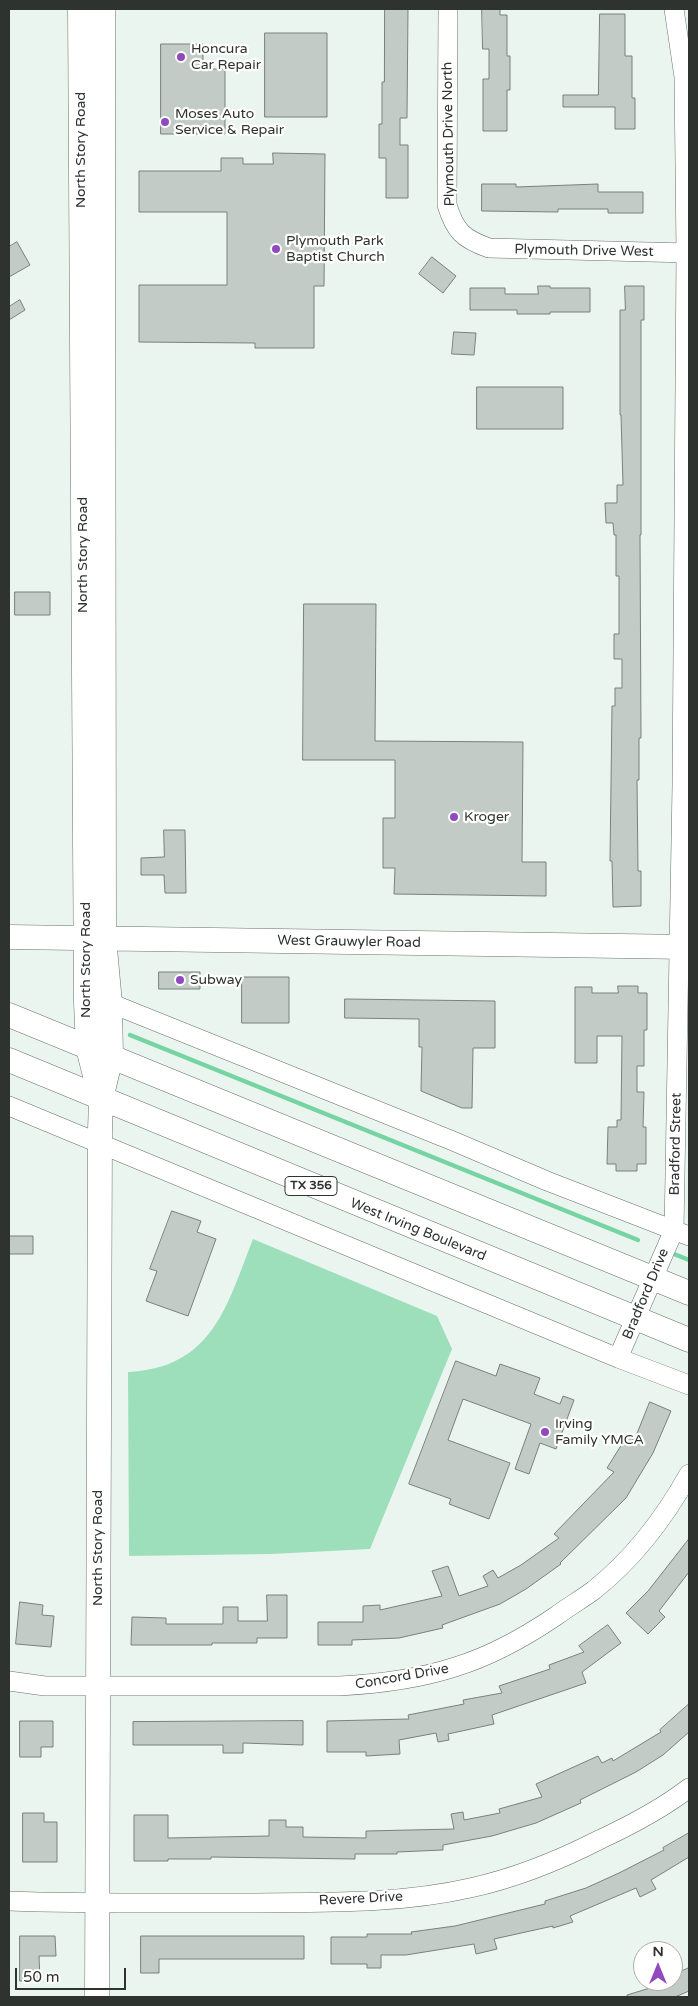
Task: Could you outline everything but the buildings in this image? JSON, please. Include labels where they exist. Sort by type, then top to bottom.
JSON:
[{"type":"main road","name":"North Story Road","points":[[80,9],[92,409],[95,938],[88,1048],[101,1099]]},
{"type":"main road","name":"North Story Road","points":[[92,409],[102,9]]},
{"type":"main road","name":"West Grauwyler Road","points":[[9,937],[684,947]]},
{"type":"main road","name":"North Story Road","points":[[95,938],[110,1003],[111,1057],[101,1099],[100,1144],[97,1997]]},
{"type":"main road","points":[[9,1015],[689,1293]]},
{"type":"main road","name":"West Irving Boulevard","points":[[9,1060],[689,1340]]},
{"type":"street","name":"Plymouth Drive North","points":[[448,9],[447,205],[451,218],[459,232],[479,245]]},
{"type":"street","name":"Bradford Street","points":[[674,9],[684,77],[688,253],[682,776],[684,947],[682,1233]]},
{"type":"street","name":"Plymouth Drive West","points":[[479,245],[488,248],[688,253]]},
{"type":"street","points":[[110,1003],[453,1141],[547,1181],[682,1233]]},
{"type":"street","points":[[9,1106],[618,1358],[689,1385]]},
{"type":"street","name":"Bradford Drive","points":[[618,1358],[652,1278],[682,1233]]},
{"type":"street","name":"Concord Drive","points":[[9,1681],[45,1686],[366,1685],[423,1676],[455,1667],[493,1652],[534,1631],[594,1590],[631,1556],[658,1522],[689,1474]]},
{"type":"street","name":"Revere Drive","points":[[9,1901],[97,1904],[346,1902],[400,1898],[470,1888],[536,1868],[581,1849],[632,1824],[689,1788]]},
{"type":"green space","points":[[253,1239],[437,1316],[452,1349],[370,1549],[271,1554],[129,1556],[128,1372],[157,1368],[180,1359],[198,1346],[213,1329],[224,1309]]},
{"type":"waterway","points":[[130,1035],[638,1240]]},
{"type":"waterway","points":[[674,1254],[689,1260]]},
{"type":"place","name":"Honcura Car Repair","points":[[181,57]]},
{"type":"place","name":"Moses Auto Service & Repair","points":[[165,122]]},
{"type":"place","name":"Plymouth Park Baptist Church","points":[[276,249]]},
{"type":"place","name":"Kroger","points":[[454,817]]},
{"type":"place","name":"Subway","points":[[180,980]]},
{"type":"place","name":"Irving Family YMCA","points":[[545,1432]]}]
